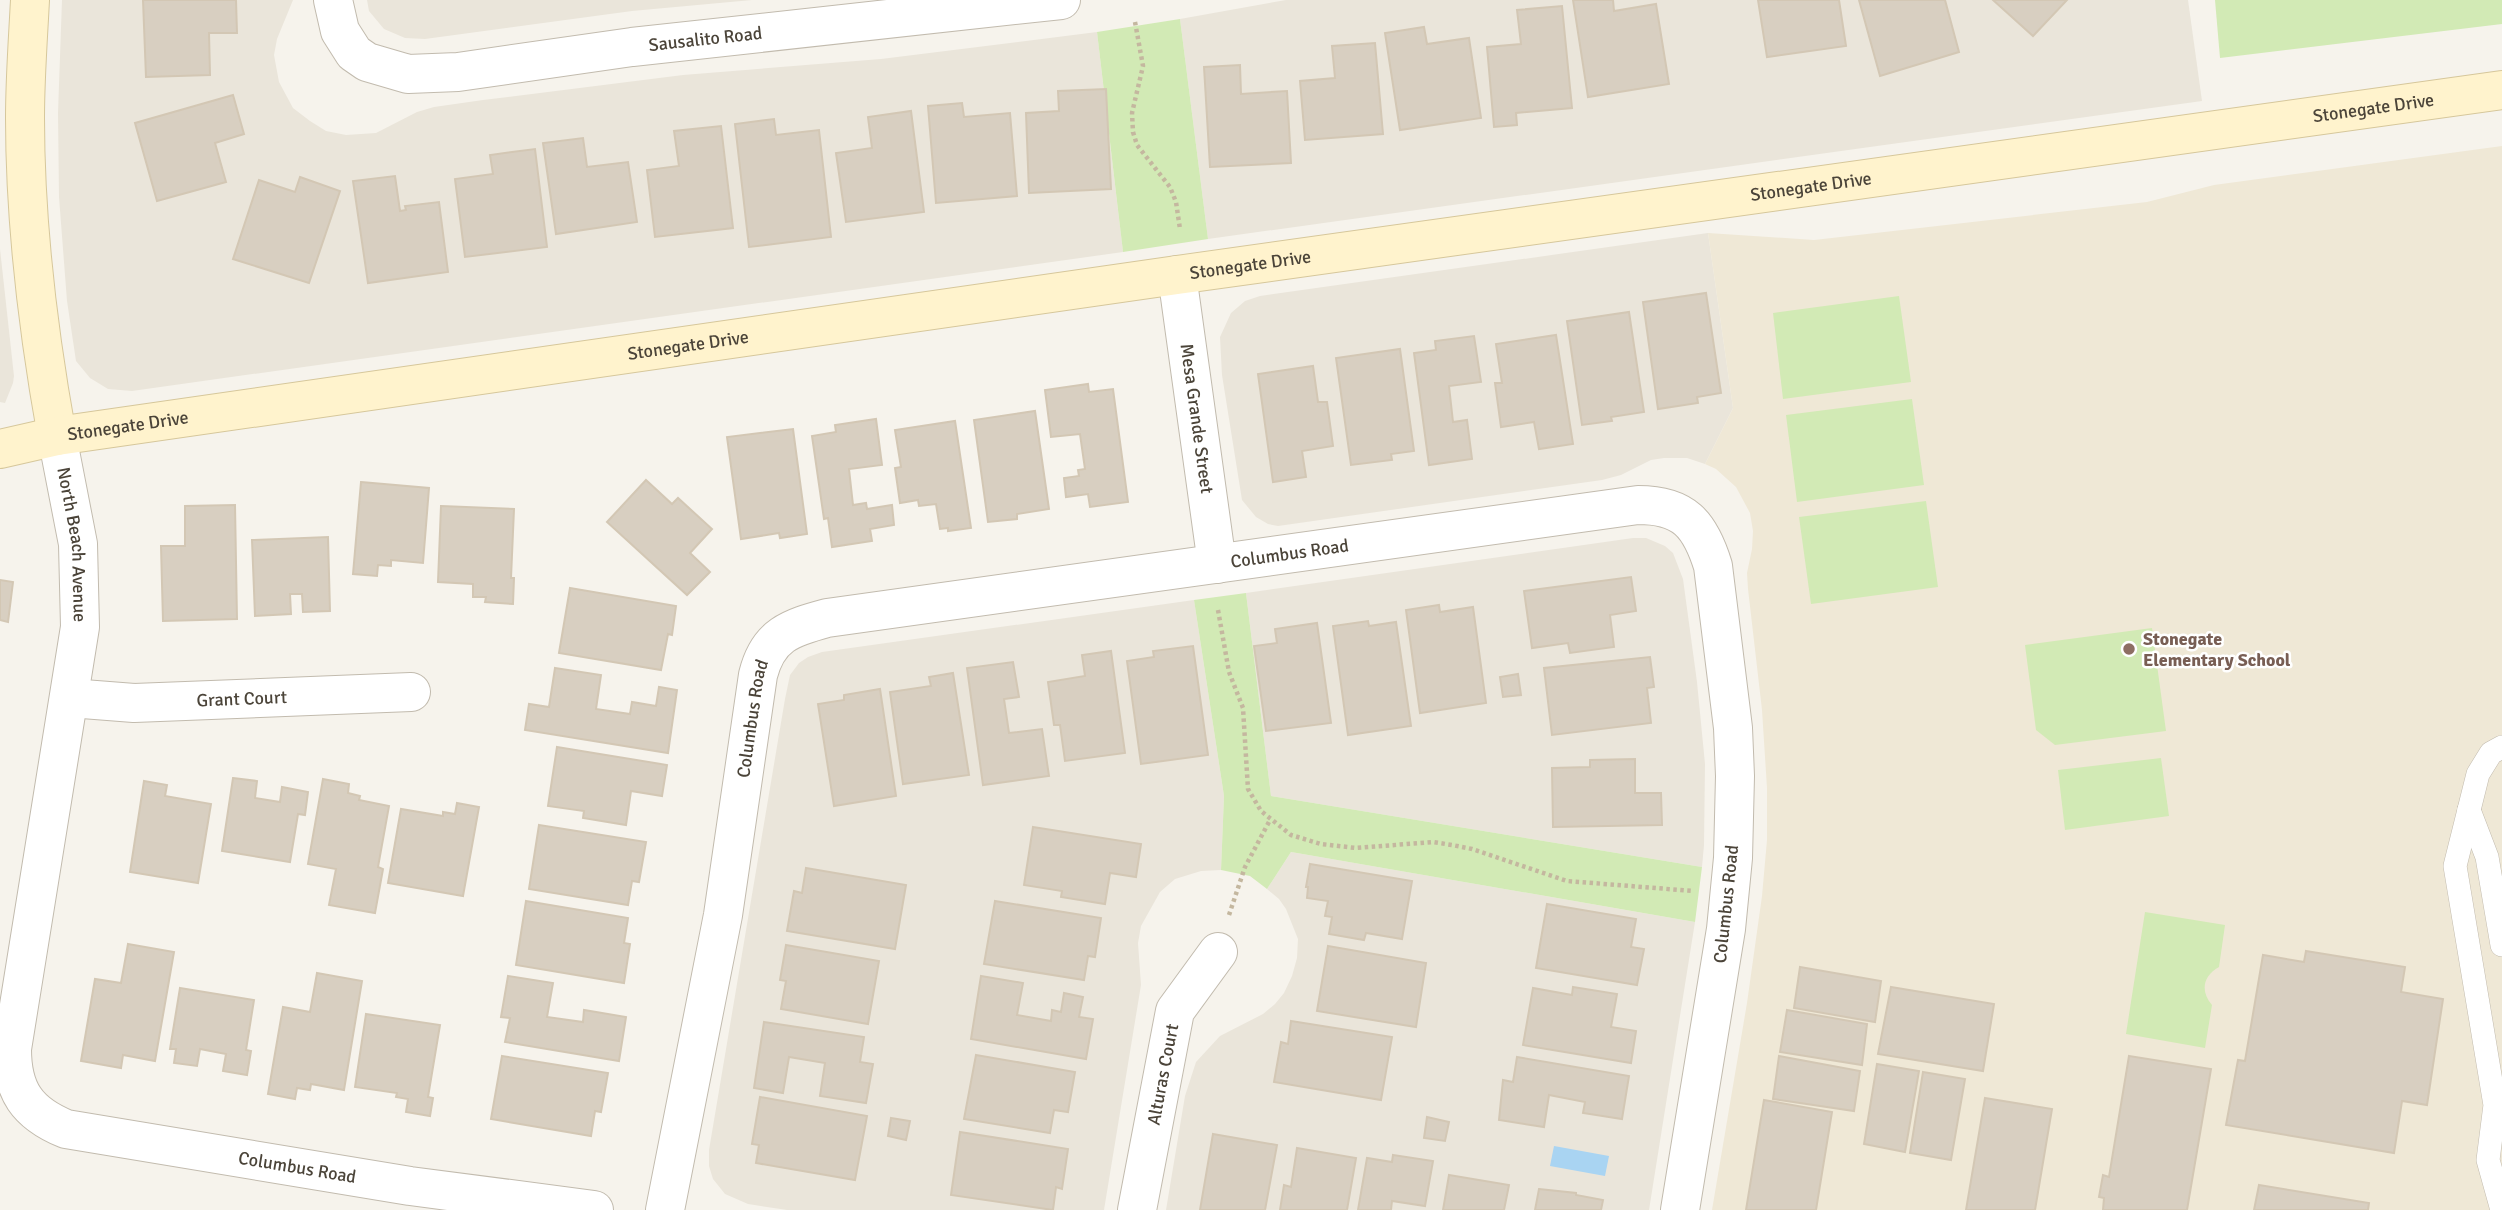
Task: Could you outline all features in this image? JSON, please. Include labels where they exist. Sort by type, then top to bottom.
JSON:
[{"type":"street","name":"North Beach Avenue","points":[[17,1087],[12,1049],[70,698],[80,627],[81,585],[78,544],[47,379],[29,223],[13,117],[30,0]]},
{"type":"street","name":"Sausalito Road","points":[[333,0],[340,31],[354,53],[367,62],[408,74],[458,72],[632,47],[1061,0]]},
{"type":"street","name":"Stonegate Drive","points":[[0,449],[57,436],[1177,275],[2502,90]]},
{"type":"street","name":"Mesa Grande Street","points":[[1177,275],[1217,564]]},
{"type":"street","name":"Columbus Road","points":[[665,1210],[723,915],[758,676],[766,651],[779,636],[795,626],[827,618],[1638,505],[1656,505],[1671,509],[1686,517],[1702,535],[1713,566],[1728,686],[1735,776],[1730,895],[1680,1210]]},
{"type":"street","name":"Grant Court","points":[[70,698],[134,703],[411,692]]},
{"type":"street","name":"Alturas Court","points":[[1137,1210],[1175,1011],[1218,952]]},
{"type":"street","name":"Columbus Road","points":[[17,1087],[27,1104],[37,1113],[48,1122],[66,1129],[422,1188],[593,1210]]},
{"type":"lane","points":[[2500,1196],[2488,1160],[2495,1105],[2455,866],[2478,774],[2491,753],[2502,747]]},
{"type":"lane","points":[[2469,810],[2487,857],[2502,945]]},
{"type":"path","points":[[1135,22],[1143,66],[1132,113],[1133,132],[1137,145],[1170,187],[1176,202],[1180,229]]},
{"type":"path","points":[[1218,610],[1229,672],[1243,708],[1248,789],[1261,811],[1292,835],[1337,847],[1433,842],[1472,849],[1567,881],[1730,895]]},
{"type":"path","points":[[1218,952],[1245,867],[1270,820]]},
{"type":"shaded area","points":[[62,0],[293,0],[277,39],[274,55],[279,82],[293,108],[326,131],[346,135],[376,133],[417,112],[483,100],[683,75],[881,59],[1097,32],[1123,252],[132,391],[108,389],[90,378],[76,361],[67,301],[59,197],[58,113]]},
{"type":"shaded area","points":[[367,0],[752,0],[632,11],[425,39],[405,38],[384,29],[369,11]]},
{"type":"shaded area","points":[[1286,0],[2188,0],[2202,101],[1208,239],[1180,19]]},
{"type":"shaded area","name":"Stonegate Elementary School","points":[[2502,146],[2502,1210],[1712,1210],[1762,896],[1767,840],[1767,788],[1762,710],[1747,573],[1753,531],[1750,513],[1736,487],[1716,469],[1705,464],[1733,408],[1708,233],[1814,240],[2147,202],[2214,185]]},
{"type":"shaded area","points":[[1708,233],[1733,408],[1705,464],[1687,458],[1664,458],[1651,460],[1621,475],[1602,480],[1278,526],[1256,517],[1242,500],[1222,375],[1220,337],[1231,313],[1245,301],[1260,296]]},
{"type":"shaded area","points":[[0,249],[14,376],[5,403],[0,402]]},
{"type":"shaded area","points":[[1646,538],[1665,546],[1673,553],[1683,579],[1705,764],[1702,867],[1271,796],[1246,593]]},
{"type":"shaded area","points":[[1194,600],[1224,796],[1221,870],[1201,871],[1175,879],[1160,892],[1141,926],[1138,943],[1141,985],[1104,1210],[787,1210],[748,1204],[725,1194],[713,1179],[709,1166],[709,1150],[785,699],[790,675],[799,663],[822,652]]},
{"type":"shaded area","points":[[1291,852],[1695,922],[1649,1210],[1166,1210],[1185,1096],[1196,1062],[1220,1036],[1263,1014],[1275,1004],[1292,976],[1298,939],[1286,909],[1267,889]]},
{"type":"green space","points":[[2215,0],[2502,0],[2502,24],[2220,58]]},
{"type":"green space","points":[[1180,19],[1208,239],[1123,252],[1097,32]]},
{"type":"green space","points":[[1899,296],[1911,382],[1783,399],[1773,313]]},
{"type":"green space","points":[[1912,399],[1924,485],[1797,502],[1786,415]]},
{"type":"green space","points":[[1926,501],[1938,587],[1811,604],[1799,517]]},
{"type":"green space","points":[[1246,593],[1271,796],[1702,867],[1695,922],[1291,852],[1267,889],[1250,876],[1221,870],[1224,796],[1194,600]]},
{"type":"green space","points":[[2152,628],[2166,731],[2055,745],[2036,730],[2025,645]]},
{"type":"green space","points":[[2161,758],[2169,816],[2065,830],[2058,770]]},
{"type":"green space","points":[[2145,912],[2225,925],[2219,967],[2209,975],[2205,984],[2208,1000],[2212,1005],[2205,1048],[2126,1034]]},
{"type":"water","points":[[1554,1146],[1609,1156],[1605,1176],[1550,1166]]},
{"type":"building","points":[[143,0],[236,0],[237,33],[209,33],[210,75],[146,77]]},
{"type":"building","points":[[1573,0],[1613,0],[1614,11],[1656,4],[1669,84],[1588,97]]},
{"type":"building","points":[[1758,0],[1839,0],[1846,46],[1767,57]]},
{"type":"building","points":[[1859,0],[1945,0],[1959,52],[1880,76]]},
{"type":"building","points":[[1993,0],[2067,0],[2033,36]]},
{"type":"building","points":[[1562,6],[1572,108],[1516,113],[1517,125],[1494,127],[1487,47],[1521,44],[1517,10]]},
{"type":"building","points":[[1424,27],[1427,44],[1469,38],[1481,118],[1400,130],[1385,33]]},
{"type":"building","points":[[1375,43],[1383,134],[1305,140],[1300,81],[1335,78],[1332,46]]},
{"type":"building","points":[[1240,65],[1241,94],[1287,91],[1291,163],[1210,167],[1204,67]]},
{"type":"building","points":[[1106,89],[1111,189],[1029,193],[1026,113],[1059,111],[1058,91]]},
{"type":"building","points":[[233,95],[244,134],[215,143],[226,182],[157,201],[135,123]]},
{"type":"building","points":[[962,103],[964,117],[1010,113],[1017,196],[936,203],[928,106]]},
{"type":"building","points":[[911,111],[924,212],[846,222],[836,153],[872,148],[868,117]]},
{"type":"building","points":[[774,119],[776,135],[819,130],[831,237],[749,247],[735,124]]},
{"type":"building","points":[[721,126],[733,228],[655,237],[647,170],[679,166],[674,131]]},
{"type":"building","points":[[583,138],[587,167],[628,162],[637,222],[556,234],[543,143]]},
{"type":"building","points":[[535,149],[547,247],[465,257],[455,179],[493,174],[490,155]]},
{"type":"building","points":[[395,176],[400,211],[406,210],[405,206],[439,202],[448,272],[368,283],[353,181]]},
{"type":"building","points":[[300,177],[340,191],[309,283],[233,259],[259,180],[295,192]]},
{"type":"building","points":[[1706,293],[1721,393],[1697,397],[1698,403],[1658,409],[1643,302]]},
{"type":"building","points":[[1629,312],[1644,412],[1611,417],[1612,421],[1582,425],[1567,321]]},
{"type":"building","points":[[1556,335],[1573,444],[1539,449],[1534,422],[1501,427],[1495,383],[1502,383],[1496,344]]},
{"type":"building","points":[[1474,336],[1481,382],[1449,386],[1453,422],[1467,420],[1472,459],[1429,465],[1414,353],[1436,350],[1435,341]]},
{"type":"building","points":[[1400,349],[1414,451],[1391,454],[1392,460],[1351,465],[1336,358]]},
{"type":"building","points":[[1313,366],[1318,402],[1327,402],[1333,446],[1302,451],[1306,477],[1273,482],[1258,374]]},
{"type":"building","points":[[1088,384],[1089,392],[1113,389],[1128,502],[1090,507],[1088,494],[1066,497],[1064,478],[1079,476],[1078,470],[1085,469],[1080,434],[1051,437],[1045,390]]},
{"type":"building","points":[[1035,411],[1049,509],[1017,514],[1017,519],[988,522],[974,420]]},
{"type":"building","points":[[876,419],[882,465],[849,469],[853,505],[866,503],[867,509],[892,505],[894,525],[870,529],[872,541],[832,547],[828,518],[824,519],[812,436],[836,432],[835,425]]},
{"type":"building","points":[[955,421],[971,528],[948,531],[948,528],[940,529],[936,504],[919,506],[918,500],[900,503],[895,468],[901,467],[895,430]]},
{"type":"building","points":[[793,429],[807,534],[780,538],[779,533],[741,539],[727,437]]},
{"type":"building","points":[[646,480],[672,504],[678,498],[712,529],[690,553],[710,572],[687,595],[607,522]]},
{"type":"building","points":[[361,482],[429,488],[423,563],[391,560],[391,566],[378,565],[377,576],[353,574]]},
{"type":"building","points":[[235,505],[237,619],[163,621],[161,546],[185,546],[185,506]]},
{"type":"building","points":[[441,506],[514,509],[511,578],[514,578],[513,604],[485,602],[486,597],[473,597],[473,584],[438,582]]},
{"type":"building","points":[[328,537],[330,611],[303,612],[302,594],[290,594],[291,614],[255,616],[252,540]]},
{"type":"building","points":[[1631,577],[1636,611],[1610,615],[1614,647],[1570,653],[1568,643],[1532,648],[1524,591]]},
{"type":"building","points":[[0,580],[13,582],[8,622],[0,620]]},
{"type":"building","points":[[570,588],[676,606],[672,635],[668,634],[661,670],[559,653]]},
{"type":"building","points":[[1439,605],[1440,612],[1473,607],[1486,703],[1420,713],[1406,610]]},
{"type":"building","points":[[1368,621],[1369,626],[1396,622],[1411,726],[1348,735],[1333,626]]},
{"type":"building","points":[[1317,623],[1331,723],[1266,731],[1254,646],[1277,643],[1275,629]]},
{"type":"building","points":[[1193,646],[1208,755],[1141,764],[1127,661],[1154,657],[1153,651]]},
{"type":"building","points":[[1111,651],[1125,753],[1065,761],[1060,725],[1054,725],[1048,682],[1085,676],[1082,655]]},
{"type":"building","points":[[1650,657],[1654,687],[1647,688],[1651,723],[1552,735],[1544,668]]},
{"type":"building","points":[[1013,662],[1019,697],[1004,699],[1009,733],[1042,729],[1049,776],[983,785],[967,668]]},
{"type":"building","points":[[555,668],[601,675],[596,709],[630,714],[632,702],[656,706],[659,687],[677,690],[668,753],[525,730],[529,704],[549,707]]},
{"type":"building","points":[[953,673],[969,775],[903,784],[890,692],[931,686],[929,677]]},
{"type":"building","points":[[1518,674],[1521,695],[1503,697],[1500,677]]},
{"type":"building","points":[[880,689],[896,796],[834,806],[818,704],[844,700],[844,695]]},
{"type":"building","points":[[557,747],[667,765],[662,796],[631,791],[626,825],[583,818],[584,811],[548,806]]},
{"type":"building","points":[[1635,759],[1635,793],[1661,793],[1662,825],[1553,827],[1552,768],[1590,767],[1590,760]]},
{"type":"building","points":[[233,778],[257,781],[255,798],[280,802],[282,787],[308,792],[305,815],[298,814],[290,862],[222,851]]},
{"type":"building","points":[[323,779],[349,784],[348,793],[360,796],[359,800],[389,806],[378,867],[383,869],[375,913],[329,905],[336,869],[308,864]]},
{"type":"building","points":[[144,781],[167,785],[165,796],[211,804],[198,883],[130,872]]},
{"type":"building","points":[[457,803],[479,807],[463,896],[388,883],[401,809],[443,816],[443,812],[455,814]]},
{"type":"building","points":[[539,825],[646,842],[639,882],[632,881],[628,905],[529,889]]},
{"type":"building","points":[[1033,827],[1141,844],[1136,877],[1110,873],[1105,904],[1061,897],[1062,891],[1024,885]]},
{"type":"building","points":[[1310,864],[1412,881],[1402,939],[1366,933],[1364,940],[1329,934],[1332,917],[1325,916],[1328,901],[1307,898]]},
{"type":"building","points":[[806,868],[906,885],[895,949],[787,931],[794,891],[802,893]]},
{"type":"building","points":[[526,901],[628,918],[624,943],[630,944],[624,983],[516,965]]},
{"type":"building","points":[[995,901],[1101,918],[1095,957],[1088,956],[1084,980],[984,964]]},
{"type":"building","points":[[1547,904],[1636,919],[1631,947],[1644,949],[1637,985],[1536,968]]},
{"type":"building","points":[[128,944],[174,952],[155,1061],[123,1055],[121,1068],[81,1061],[95,979],[121,983]]},
{"type":"building","points":[[786,945],[879,961],[868,1024],[781,1009],[786,981],[780,980]]},
{"type":"building","points":[[1328,946],[1426,963],[1416,1027],[1317,1011]]},
{"type":"building","points":[[2306,951],[2405,967],[2401,992],[2443,999],[2427,1105],[2402,1101],[2394,1153],[2226,1125],[2238,1060],[2245,1061],[2263,955],[2304,962]]},
{"type":"building","points":[[1800,967],[1881,981],[1875,1022],[1794,1008]]},
{"type":"building","points":[[317,973],[362,981],[344,1090],[311,1084],[310,1090],[297,1088],[295,1099],[268,1094],[283,1007],[310,1012]]},
{"type":"building","points":[[508,976],[553,983],[547,1017],[583,1022],[584,1010],[626,1017],[619,1061],[505,1042],[510,1018],[501,1017]]},
{"type":"building","points":[[981,976],[1023,983],[1017,1015],[1051,1021],[1052,1010],[1061,1012],[1064,993],[1083,997],[1079,1017],[1093,1019],[1086,1059],[971,1039]]},
{"type":"building","points":[[1573,987],[1617,994],[1611,1027],[1636,1031],[1631,1063],[1523,1045],[1533,988],[1572,995]]},
{"type":"building","points":[[1891,987],[1994,1004],[1983,1071],[1878,1054]]},
{"type":"building","points":[[180,988],[254,1000],[246,1050],[251,1051],[247,1075],[223,1071],[226,1054],[200,1049],[197,1066],[174,1063],[176,1049],[170,1049]]},
{"type":"building","points":[[1787,1010],[1867,1024],[1862,1065],[1780,1052]]},
{"type":"building","points":[[366,1014],[440,1025],[428,1097],[433,1098],[430,1116],[406,1112],[408,1099],[396,1097],[397,1093],[355,1087]]},
{"type":"building","points":[[1291,1021],[1392,1037],[1381,1100],[1274,1082],[1281,1042],[1288,1044]]},
{"type":"building","points":[[764,1022],[864,1037],[860,1062],[873,1064],[866,1103],[820,1096],[825,1063],[789,1057],[783,1093],[754,1088]]},
{"type":"building","points":[[976,1055],[1075,1072],[1068,1112],[1054,1110],[1050,1133],[964,1119]]},
{"type":"building","points":[[502,1056],[608,1073],[601,1112],[595,1111],[591,1136],[491,1119]]},
{"type":"building","points":[[1779,1056],[1860,1071],[1854,1111],[1773,1099]]},
{"type":"building","points":[[2129,1056],[2211,1069],[2187,1210],[2103,1210],[2104,1198],[2099,1197],[2103,1175],[2109,1177]]},
{"type":"building","points":[[1517,1057],[1629,1076],[1622,1119],[1583,1113],[1585,1102],[1549,1095],[1544,1127],[1499,1120],[1503,1080],[1513,1082]]},
{"type":"building","points":[[1877,1064],[1919,1071],[1905,1152],[1864,1144]]},
{"type":"building","points":[[1923,1072],[1965,1079],[1951,1160],[1910,1153]]},
{"type":"building","points":[[760,1097],[867,1116],[855,1180],[756,1163],[759,1145],[752,1144]]},
{"type":"building","points":[[1985,1098],[2052,1109],[2035,1210],[1966,1210]]},
{"type":"building","points":[[1764,1100],[1832,1112],[1816,1210],[1746,1210]]},
{"type":"building","points":[[1427,1117],[1449,1122],[1445,1141],[1424,1138]]},
{"type":"building","points":[[891,1118],[910,1121],[906,1140],[888,1136]]},
{"type":"building","points":[[960,1132],[1068,1149],[1062,1189],[1056,1187],[1053,1210],[951,1195]]},
{"type":"building","points":[[1213,1134],[1277,1145],[1265,1210],[1200,1210]]},
{"type":"building","points":[[1297,1148],[1356,1158],[1347,1210],[1280,1210],[1284,1185],[1291,1187]]},
{"type":"building","points":[[1393,1155],[1433,1161],[1425,1206],[1392,1201],[1391,1210],[1358,1210],[1367,1158],[1392,1162]]},
{"type":"building","points":[[1449,1175],[1509,1185],[1504,1210],[1443,1210]]},
{"type":"building","points":[[2259,1185],[2369,1203],[2368,1210],[2254,1210]]},
{"type":"building","points":[[1539,1189],[1576,1193],[1603,1200],[1601,1210],[1535,1210]]},
{"type":"place","name":"Stonegate Elementary School","points":[[2129,649]]}]
